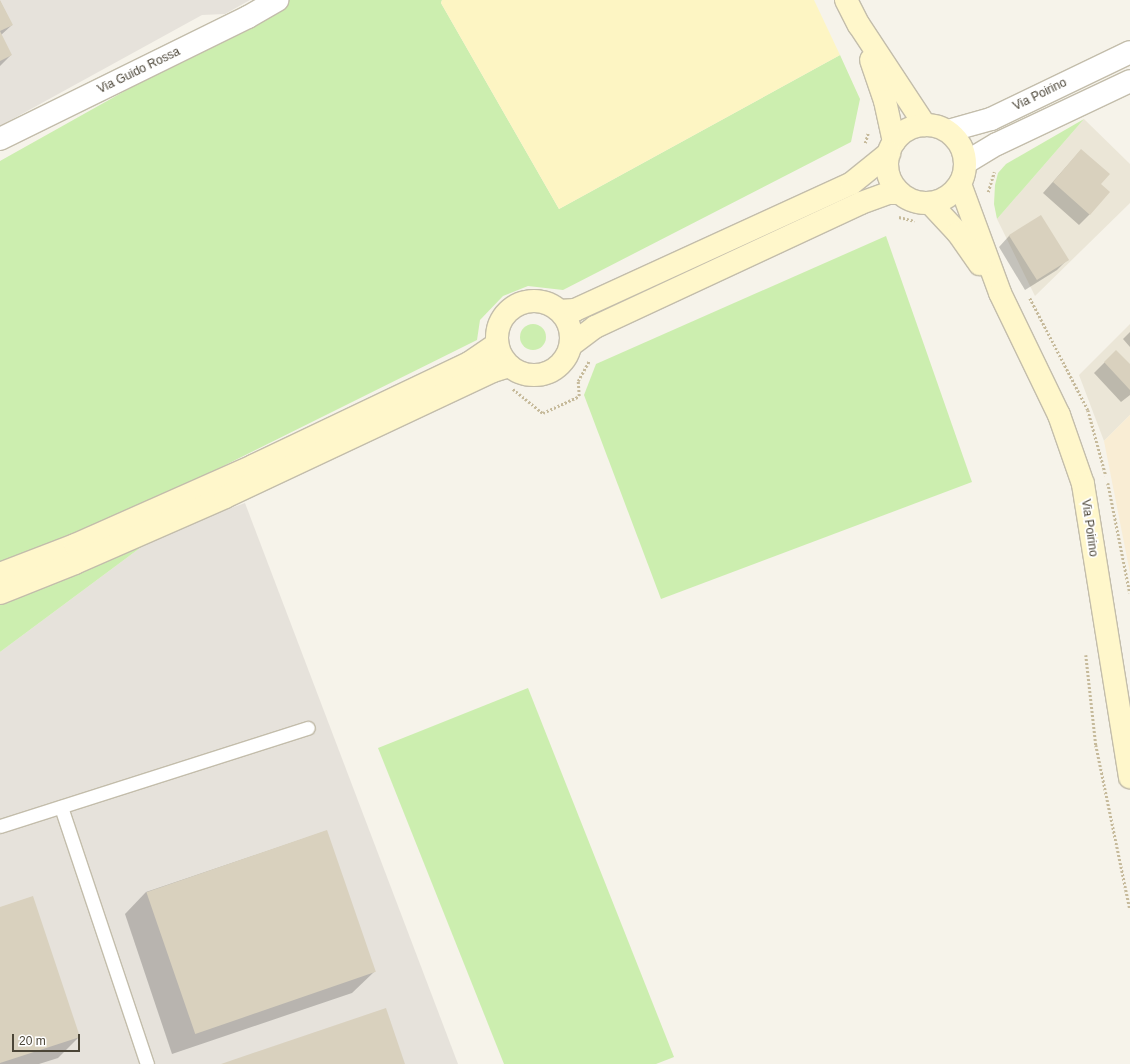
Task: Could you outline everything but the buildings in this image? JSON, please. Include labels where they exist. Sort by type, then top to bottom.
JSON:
[{"type":"street","name":"Via Guido Rossa","points":[[0,139],[248,17],[277,0]]},
{"type":"street","points":[[846,0],[859,25],[925,125]]},
{"type":"street","points":[[859,25],[885,101],[891,147],[889,174],[900,193]]},
{"type":"street","name":"Via Poirino","points":[[948,131],[991,119],[1130,52]]},
{"type":"street","points":[[0,593],[75,563],[218,500],[493,371],[509,377],[550,372],[560,365],[571,345],[595,327],[861,203],[888,193],[900,193],[919,202],[930,203],[942,200],[963,174],[997,144],[1130,81]]},
{"type":"street","points":[[509,377],[497,344],[500,321],[517,305],[539,301],[560,311],[575,310],[852,183],[891,147],[902,133],[925,125],[937,126],[948,131],[957,140],[963,174]]},
{"type":"street","name":"Via Poirino","points":[[963,174],[1000,293],[1059,415],[1083,484],[1129,764]]},
{"type":"street","name":"Via Poirino","points":[[930,203],[958,233],[1000,293]]},
{"type":"street","points":[[560,311],[567,321],[571,345]]},
{"type":"street","points":[[0,574],[83,542],[253,466],[468,363],[497,344]]},
{"type":"lane","points":[[0,826],[308,728]]},
{"type":"lane","points":[[62,807],[147,1064]]},
{"type":"path","points":[[895,216],[923,224]]},
{"type":"path","points":[[509,377],[525,396],[543,413],[579,396],[578,381],[592,356]]},
{"type":"path","points":[[1085,650],[1096,745],[1130,910]]},
{"type":"shaded area","points":[[0,0],[250,0],[225,14],[202,15],[0,126]]},
{"type":"shaded area","points":[[1084,119],[1130,164],[1130,203],[1035,296],[997,219]]},
{"type":"shaded area","points":[[1130,324],[1130,415],[1104,441],[1079,375]]},
{"type":"shaded area","points":[[1130,415],[1130,573],[1104,441]]},
{"type":"shaded area","points":[[245,503],[458,1064],[0,1064],[0,652],[144,545],[189,523]]},
{"type":"green space","points":[[287,0],[442,0],[441,3],[559,209],[840,55],[860,99],[851,142],[563,290],[528,286],[503,296],[480,320],[477,340],[145,505],[0,564],[0,161]]},
{"type":"green space","points":[[1084,119],[997,219],[994,204],[995,185],[998,173],[1006,164]]},
{"type":"green space","points":[[886,236],[972,482],[661,599],[584,395],[596,364]]},
{"type":"green space","points":[[533,324],[542,328],[546,337],[542,346],[533,350],[524,346],[520,337],[524,328]]},
{"type":"green space","points":[[143,540],[144,545],[0,652],[0,601]]},
{"type":"green space","points":[[528,688],[674,1057],[656,1064],[504,1064],[378,748]]},
{"type":"sand","points":[[442,0],[814,0],[840,55],[559,209],[441,3]]}]
